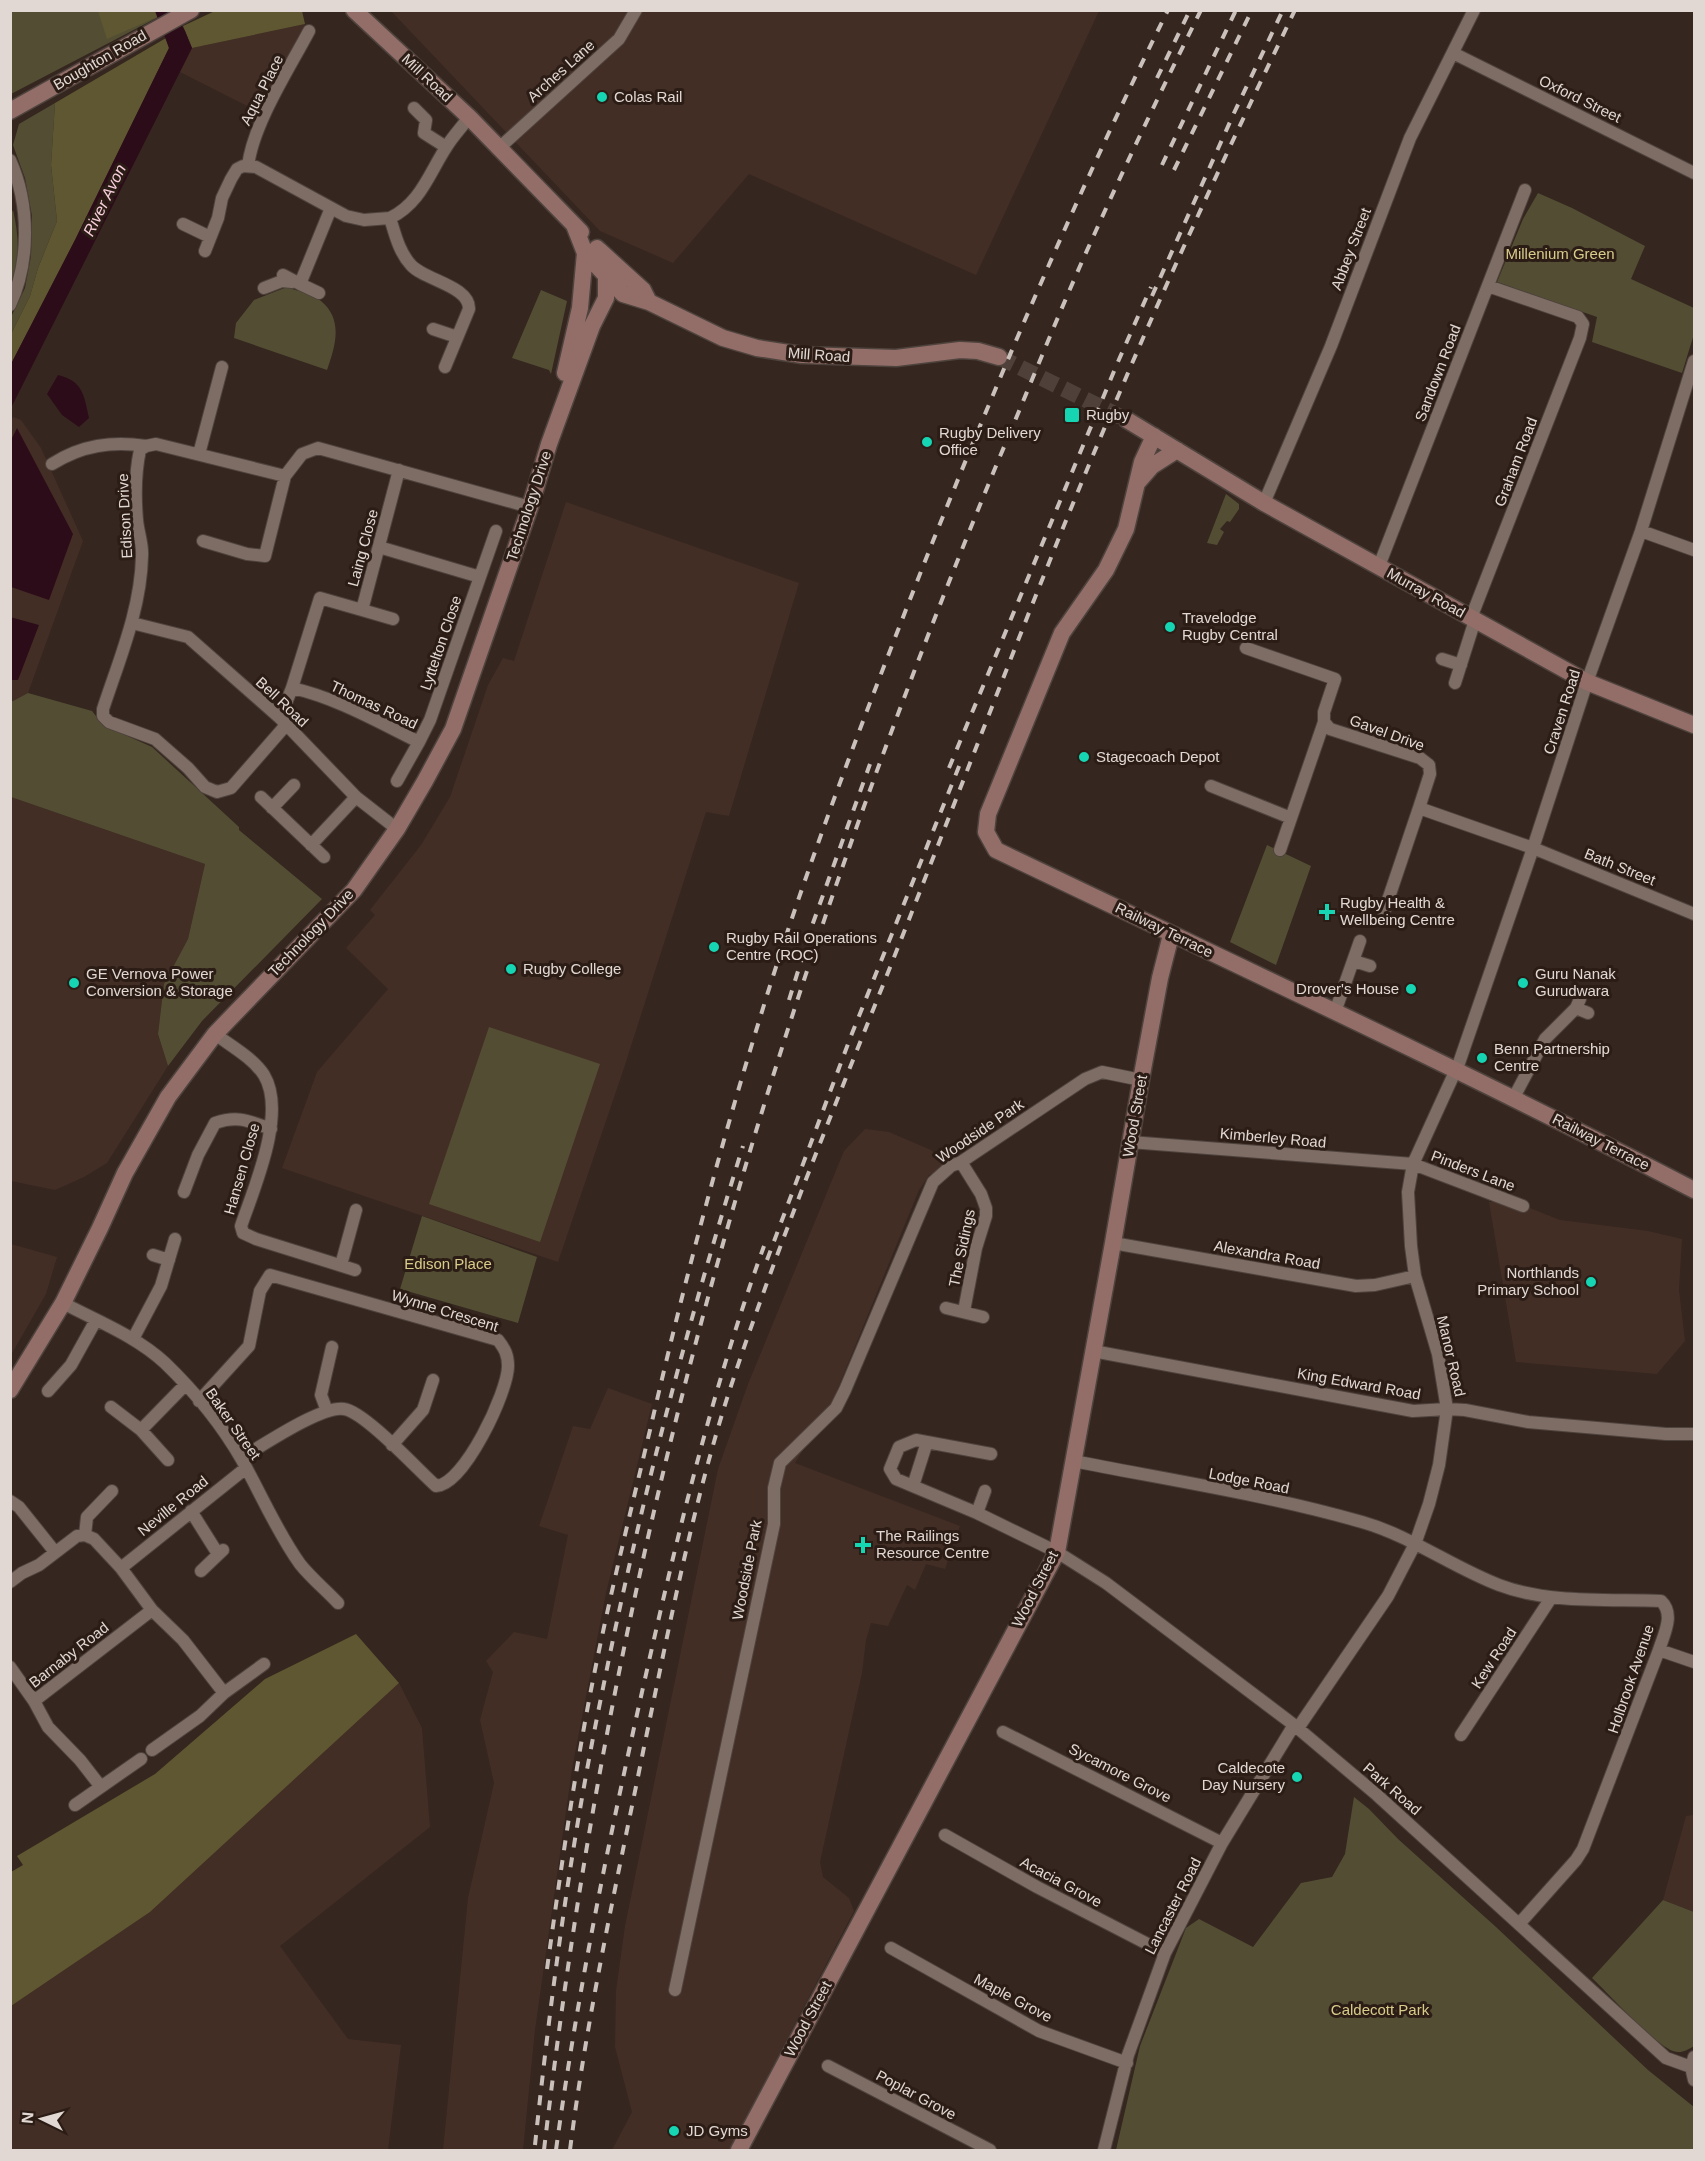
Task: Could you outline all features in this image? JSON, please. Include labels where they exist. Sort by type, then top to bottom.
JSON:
[{"type":"street","name":"Mill Road","points":[[354,10],[469,117],[574,225],[591,250]]},
{"type":"street","name":"Arches Lane","points":[[499,148],[619,39],[636,10]]},
{"type":"street","name":"Abbey Street","points":[[1264,503],[1331,345],[1410,138],[1474,10]]},
{"type":"street","name":"Boughton Road","points":[[10,111],[187,13]]},
{"type":"street","name":"Aqua Place","points":[[248,166],[257,130],[309,31]]},
{"type":"street","name":"Oxford Street","points":[[1453,53],[1695,173]]},
{"type":"street","name":"Mill Road","points":[[414,108],[426,120],[424,133],[446,147]]},
{"type":"street","points":[[205,251],[218,218],[222,198],[237,168],[256,167],[346,216],[364,220],[390,218],[404,211],[417,197],[446,147],[469,117]]},
{"type":"street","points":[[10,160],[23,204],[25,238],[20,273],[10,305]]},
{"type":"street","name":"Sandown Road","points":[[1379,566],[1525,190]]},
{"type":"street","points":[[298,283],[331,208]]},
{"type":"street","points":[[390,218],[401,252],[412,267],[464,294],[469,303],[458,337],[444,367]]},
{"type":"street","points":[[183,224],[210,237]]},
{"type":"street","points":[[591,250],[612,273],[623,294],[606,298],[612,273]]},
{"type":"street","name":"Technology Drive","points":[[549,444],[591,250]]},
{"type":"street","points":[[612,273],[643,290],[649,302]]},
{"type":"street","points":[[579,311],[612,273]]},
{"type":"street","points":[[283,275],[319,293]]},
{"type":"street","points":[[264,288],[282,281],[298,283]]},
{"type":"street","name":"Graham Road","points":[[1455,683],[1473,619],[1580,339],[1583,324],[1578,317],[1488,286]]},
{"type":"street","name":"Mill Road","points":[[623,294],[649,302],[723,338],[757,348],[802,356],[896,358],[960,350],[978,351],[999,357]]},
{"type":"street","name":"Technology Drive","points":[[10,1390],[63,1303],[125,1173],[168,1097],[215,1034],[354,890],[397,829],[425,782],[453,729],[530,507],[549,444],[591,326],[606,298]]},
{"type":"street","points":[[434,329],[458,337]]},
{"type":"street","name":"Craven Road","points":[[1456,1071],[1533,848],[1587,682],[1691,384],[1695,361]]},
{"type":"street","points":[[199,454],[222,367]]},
{"type":"street","points":[[1127,420],[1166,443]]},
{"type":"street","points":[[52,464],[64,450],[123,442],[146,446],[156,444],[285,476]]},
{"type":"street","name":"Murray Road","points":[[1166,443],[1264,503],[1587,682],[1695,725]]},
{"type":"street","name":"Railway Terrace","points":[[1138,483],[1166,443]]},
{"type":"street","name":"Railway Terrace","points":[[1166,443],[1142,462],[1127,525],[1115,553],[1106,570],[1062,633],[988,814],[986,832],[996,850],[1578,1130],[1695,1190]]},
{"type":"street","name":"Edison Drive","points":[[146,446],[141,450],[136,482],[137,521],[142,553],[141,570],[132,623],[103,709],[103,717],[109,722],[155,739],[188,768],[205,787],[218,792],[231,788],[283,721]]},
{"type":"street","points":[[203,541],[248,554],[265,556],[285,476],[302,454],[318,448],[530,507]]},
{"type":"street","name":"Laing Close","points":[[283,721],[320,598],[362,610],[399,470]]},
{"type":"street","name":"Lyttelton Close","points":[[430,720],[496,531]]},
{"type":"street","points":[[1641,531],[1695,550]]},
{"type":"street","points":[[379,547],[480,577]]},
{"type":"street","points":[[362,610],[393,619]]},
{"type":"street","name":"Bell Road","points":[[132,623],[188,637],[283,721],[356,797],[397,829]]},
{"type":"street","points":[[1246,648],[1335,679],[1324,712],[1324,722],[1280,850]]},
{"type":"street","points":[[1442,659],[1461,665]]},
{"type":"street","name":"Thomas Road","points":[[292,688],[337,702],[419,742],[430,720]]},
{"type":"street","name":"Gavel Drive","points":[[1324,722],[1330,729],[1420,758],[1429,765],[1430,774],[1419,808]]},
{"type":"street","points":[[397,781],[419,742]]},
{"type":"street","points":[[272,808],[294,784]]},
{"type":"street","points":[[1211,786],[1291,818]]},
{"type":"street","points":[[261,797],[324,857]]},
{"type":"street","points":[[311,845],[356,797]]},
{"type":"street","points":[[1384,912],[1419,808],[1533,848]]},
{"type":"street","name":"Bath Street","points":[[1533,848],[1695,914]]},
{"type":"street","name":"Wood Street","points":[[739,2151],[1057,1552],[1141,1080],[1160,978],[1171,935]]},
{"type":"street","points":[[1335,1012],[1360,941]]},
{"type":"street","points":[[1354,961],[1370,966]]},
{"type":"street","points":[[1513,1099],[1545,1039],[1578,1004],[1588,1013]]},
{"type":"street","name":"Hansen Close","points":[[215,1034],[254,1063],[264,1075],[272,1096],[271,1129],[241,1226],[243,1233],[355,1270]]},
{"type":"street","name":"Manor Road","points":[[1296,1727],[1388,1596],[1415,1544],[1439,1465],[1447,1409],[1438,1354],[1415,1276],[1408,1192],[1413,1164],[1456,1071]]},
{"type":"street","name":"Woodside Park","points":[[675,1990],[774,1524],[774,1488],[780,1463],[836,1408],[933,1182],[951,1166],[961,1162],[1085,1079],[1102,1072],[1141,1080]]},
{"type":"street","points":[[184,1192],[198,1155],[215,1123],[230,1118],[249,1121],[271,1129]]},
{"type":"street","name":"Kimberley Road","points":[[1130,1142],[1413,1164]]},
{"type":"street","name":"The Sidings","points":[[961,1162],[987,1208],[976,1248],[964,1311]]},
{"type":"street","name":"Pinders Lane","points":[[1413,1164],[1522,1206]]},
{"type":"street","points":[[340,1265],[356,1210]]},
{"type":"street","points":[[133,1339],[161,1286],[175,1239]]},
{"type":"street","name":"Alexandra Road","points":[[1113,1243],[1356,1286],[1375,1285],[1415,1276]]},
{"type":"street","points":[[153,1255],[169,1260]]},
{"type":"street","name":"Wynne Crescent","points":[[199,1401],[249,1346],[260,1291],[270,1275],[498,1340],[507,1352],[508,1369],[490,1424],[460,1472],[441,1486],[436,1486],[363,1418],[345,1409],[327,1411]]},
{"type":"street","name":"Baker Street","points":[[63,1303],[133,1339],[163,1362],[185,1385],[243,1463],[282,1536],[301,1565],[338,1603]]},
{"type":"street","name":"The Sidings","points":[[946,1308],[983,1317]]},
{"type":"street","points":[[48,1391],[71,1365],[96,1320]]},
{"type":"street","points":[[243,1463],[314,1416],[327,1411],[321,1395],[332,1347]]},
{"type":"street","name":"King Edward Road","points":[[1093,1351],[1413,1411],[1447,1409],[1528,1422],[1666,1434],[1695,1434]]},
{"type":"street","points":[[392,1445],[423,1410],[433,1380]]},
{"type":"street","points":[[141,1430],[185,1385]]},
{"type":"street","points":[[111,1407],[141,1430],[168,1460]]},
{"type":"street","name":"Park Road","points":[[927,1442],[916,1440],[898,1447],[890,1468],[896,1479],[977,1513],[1057,1552],[1106,1583],[1296,1727],[1391,1807],[1666,2058],[1693,2062]]},
{"type":"street","points":[[913,1486],[927,1442],[991,1454]]},
{"type":"street","name":"Lodge Road","points":[[1073,1461],[1297,1505],[1365,1523],[1415,1544]]},
{"type":"street","name":"Neville Road","points":[[121,1568],[191,1511],[243,1463]]},
{"type":"street","points":[[85,1535],[87,1517],[112,1491]]},
{"type":"street","points":[[977,1513],[984,1491]]},
{"type":"street","points":[[10,1501],[19,1507],[55,1552]]},
{"type":"street","points":[[191,1511],[220,1552],[201,1571]]},
{"type":"street","points":[[10,1582],[39,1565],[77,1536],[85,1535],[94,1539],[121,1568],[152,1610],[183,1640],[224,1693]]},
{"type":"street","name":"Holbrook Avenue","points":[[1415,1544],[1500,1586],[1551,1598],[1661,1601],[1668,1610],[1669,1616],[1659,1650],[1583,1849],[1569,1869],[1519,1924]]},
{"type":"street","name":"Kew Road","points":[[1461,1735],[1551,1598]]},
{"type":"street","name":"Barnaby Road","points":[[10,1667],[15,1681],[34,1701],[152,1610]]},
{"type":"street","points":[[1659,1650],[1695,1662]]},
{"type":"street","points":[[152,1750],[200,1716],[224,1693],[264,1664]]},
{"type":"street","points":[[34,1701],[48,1727],[80,1760],[101,1787]]},
{"type":"street","name":"Lancaster Road","points":[[1104,2151],[1126,2063],[1165,1953],[1222,1842],[1296,1727]]},
{"type":"street","name":"Sycamore Grove","points":[[1003,1732],[1222,1842]]},
{"type":"street","points":[[75,1804],[141,1759]]},
{"type":"street","name":"Acacia Grove","points":[[945,1835],[1037,1887],[1165,1953]]},
{"type":"street","name":"Maple Grove","points":[[891,1948],[1039,2031],[1126,2063]]},
{"type":"street","points":[[1693,2062],[1695,2080]]},
{"type":"street","name":"Poplar Grove","points":[[828,2066],[990,2151]]},
{"type":"shaded area","points":[[217,10],[302,11],[305,24],[192,48],[183,26]]},
{"type":"shaded area","points":[[98,11],[155,11],[157,17],[107,39]]},
{"type":"shaded area","points":[[391,11],[1099,11],[976,275],[749,174],[673,263],[600,231]]},
{"type":"shaded area","points":[[305,24],[284,64],[255,110],[180,72],[192,48]]},
{"type":"shaded area","points":[[166,38],[169,48],[11,364],[11,334],[30,296],[38,268],[57,221],[51,165],[55,103]]},
{"type":"shaded area","points":[[13,417],[21,420],[41,448],[83,541],[28,693],[11,702],[10,421]]},
{"type":"shaded area","name":"Rugby College","points":[[566,502],[799,583],[729,816],[706,812],[623,1071],[558,1262],[282,1168],[317,1072],[388,989],[346,948],[375,915],[370,910],[421,845],[450,797],[488,685],[503,658],[514,661]]},
{"type":"shaded area","points":[[11,797],[205,864],[188,939],[164,984],[158,1034],[168,1066],[107,1163],[84,1177],[55,1190],[11,1181]]},
{"type":"shaded area","points":[[865,1129],[889,1132],[931,1150],[945,1164],[938,1172],[929,1175],[919,1190],[831,1405],[795,1463],[960,1526],[945,1569],[926,1564],[915,1590],[907,1585],[888,1626],[871,1623],[820,1862],[823,1877],[849,1898],[854,1911],[729,2150],[612,2150],[632,2112],[615,2047],[616,1991],[625,1926],[718,1469],[748,1384],[844,1151]]},
{"type":"shaded area","name":"Northlands Primary School","points":[[1512,1201],[1560,1220],[1648,1231],[1682,1239],[1679,1290],[1685,1341],[1657,1374],[1516,1362],[1489,1202]]},
{"type":"shaded area","points":[[11,1244],[57,1257],[46,1294],[11,1355]]},
{"type":"shaded area","points":[[608,1388],[652,1404],[606,1593],[572,1769],[535,2030],[523,2150],[443,2150],[468,1898],[494,1783],[480,1720],[493,1672],[486,1661],[514,1632],[547,1639],[568,1535],[539,1526],[573,1426],[590,1429]]},
{"type":"shaded area","points":[[356,1634],[399,1683],[150,1912],[11,2006],[11,1872],[23,1865],[17,1856],[155,1774],[265,1679]]},
{"type":"shaded area","points":[[399,1683],[422,1728],[430,1827],[280,1946],[348,2039],[401,2045],[388,2150],[11,2150],[11,2006],[150,1912]]},
{"type":"shaded area","points":[[1694,1815],[1694,1912],[1663,1900],[1686,1816]]},
{"type":"green space","points":[[11,11],[170,11],[11,94]]},
{"type":"green space","points":[[55,103],[51,165],[57,221],[38,268],[30,296],[11,334],[11,317],[25,288],[31,256],[32,216],[25,178],[13,145],[19,124]]},
{"type":"green space","name":"Millenium Green","points":[[1538,193],[1645,246],[1631,279],[1694,308],[1694,334],[1682,373],[1592,342],[1597,317],[1497,282],[1523,219]]},
{"type":"green space","points":[[13,210],[18,250],[11,290],[10,216]]},
{"type":"green space","points":[[287,287],[318,299],[328,308],[333,317],[335,343],[327,370],[234,338],[236,323],[254,300]]},
{"type":"green space","points":[[541,290],[567,301],[551,374],[549,370],[512,358]]},
{"type":"green space","points":[[1226,494],[1239,504],[1239,509],[1230,522],[1227,521],[1220,529],[1224,532],[1217,545],[1207,543]]},
{"type":"green space","points":[[28,693],[92,711],[103,725],[152,747],[239,827],[239,830],[322,899],[202,1021],[168,1066],[158,1034],[164,984],[188,939],[205,864],[11,797],[11,702]]},
{"type":"green space","points":[[1267,845],[1311,866],[1276,965],[1230,942]]},
{"type":"green space","points":[[489,1027],[600,1064],[540,1242],[429,1204]]},
{"type":"green space","name":"Edison Place","points":[[422,1216],[537,1257],[518,1323],[400,1289]]},
{"type":"green space","name":"Caldecott Park","points":[[1354,1797],[1648,2070],[1694,2107],[1694,2150],[1116,2150],[1140,2046],[1186,1928],[1199,1919],[1253,1947],[1301,1883],[1332,1877],[1345,1854]]},
{"type":"green space","points":[[1663,1900],[1694,1912],[1694,2046],[1681,2052],[1665,2047],[1655,2039],[1592,1978]]},
{"type":"water","name":"River Avon","points":[[155,11],[173,11],[192,48],[11,408],[11,364],[169,48]]},
{"type":"water","points":[[58,375],[73,381],[84,396],[89,418],[79,427],[62,415],[47,394]]},
{"type":"water","points":[[17,428],[73,534],[49,600],[11,587],[10,442]]},
{"type":"water","points":[[10,617],[39,625],[18,680],[11,680]]},
{"type":"tunnel","points":[[999,357],[1127,420]]},
{"type":"railway","points":[[547,1969],[583,1733],[614,1581],[697,1241],[768,992],[840,783],[960,474],[1075,207],[1168,10]]},
{"type":"railway","points":[[1157,78],[1190,10]]},
{"type":"railway","points":[[544,2150],[581,1882],[617,1681],[665,1466],[702,1318],[744,1172],[789,1026],[838,881],[889,738],[944,595],[1082,262],[1201,10]]},
{"type":"railway","points":[[1162,165],[1236,10]]},
{"type":"railway","points":[[1174,170],[1252,10]]},
{"type":"railway","points":[[1152,296],[1283,10]]},
{"type":"railway","points":[[570,2150],[594,1998],[613,1898],[682,1568],[716,1436],[751,1327],[798,1199],[1068,515],[1161,297],[1295,10]]},
{"type":"railway","points":[[949,768],[1151,287]]},
{"type":"railway","points":[[767,1260],[851,1036],[962,759]]},
{"type":"railway","points":[[789,1000],[813,923],[870,764]]},
{"type":"railway","points":[[535,2145],[571,1862],[616,1624],[665,1417],[743,1146]]},
{"type":"railway","points":[[556,2150],[594,1920],[655,1635],[711,1411],[764,1246]]},
{"type":"place","name":"Colas Rail","points":[[602,97]]},
{"type":"place","name":"Rugby","points":[[1072,415]]},
{"type":"place","name":"Rugby Delivery Office","points":[[927,442]]},
{"type":"place","name":"Travelodge Rugby Central","points":[[1170,627]]},
{"type":"place","name":"Stagecoach Depot","points":[[1084,757]]},
{"type":"place","name":"Rugby Health & Wellbeing Centre","points":[[1327,912]]},
{"type":"place","name":"Rugby Rail Operations Centre (ROC)","points":[[714,947]]},
{"type":"place","name":"Rugby College","points":[[511,969]]},
{"type":"place","name":"GE Vernova Power Conversion & Storage","points":[[74,983]]},
{"type":"place","name":"Guru Nanak Gurudwara","points":[[1523,983]]},
{"type":"place","name":"Drover's House","points":[[1411,989]]},
{"type":"place","name":"Benn Partnership Centre","points":[[1482,1058]]},
{"type":"place","name":"Northlands Primary School","points":[[1591,1282]]},
{"type":"place","name":"The Railings Resource Centre","points":[[863,1545]]},
{"type":"place","name":"Caldecote Day Nursery","points":[[1297,1777]]},
{"type":"place","name":"JD Gyms","points":[[674,2131]]}]
